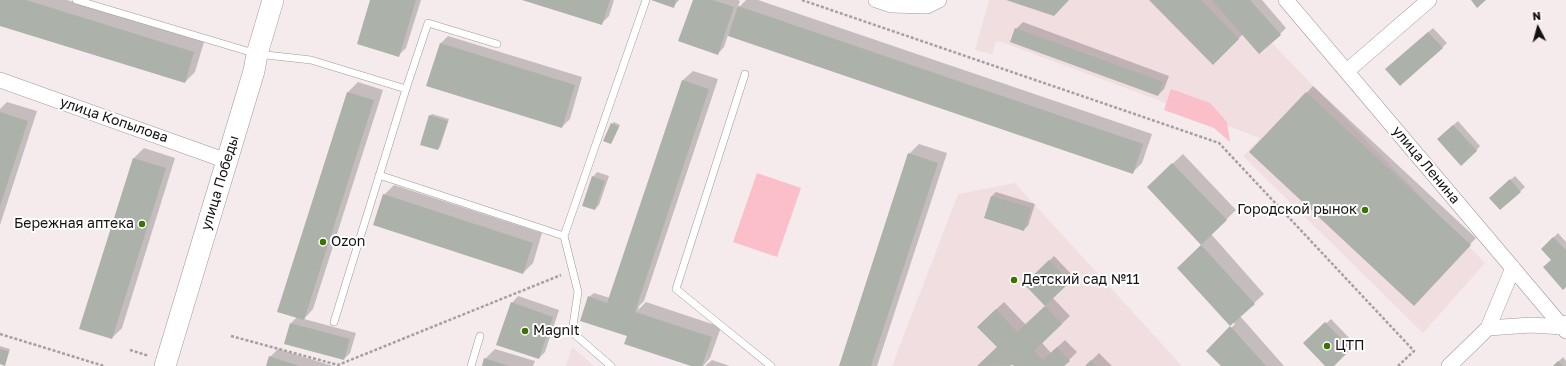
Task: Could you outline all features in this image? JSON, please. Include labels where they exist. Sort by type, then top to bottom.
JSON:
[{"type":"street","name":"улица Победы","points":[[165,366],[254,71],[257,54],[273,0]]},
{"type":"street","points":[[876,0],[891,6],[933,3]]},
{"type":"street","name":"улица Ленина","points":[[1286,0],[1512,268],[1565,327]]},
{"type":"street","points":[[1347,71],[1429,0]]},
{"type":"street","name":"улица Копылова","points":[[0,80],[227,161]]},
{"type":"street","points":[[1448,366],[1488,328],[1512,268]]},
{"type":"street","points":[[1488,328],[1531,325],[1565,327]]},
{"type":"lane","points":[[76,0],[257,54],[311,60],[406,89]]},
{"type":"lane","points":[[611,366],[572,332],[578,292],[564,236],[646,0]]},
{"type":"lane","points":[[334,322],[428,23],[497,44]]},
{"type":"lane","points":[[745,74],[676,289],[771,366]]},
{"type":"lane","points":[[379,175],[564,236]]},
{"type":"lane","points":[[471,366],[480,336]]},
{"type":"path","points":[[802,0],[1219,143],[1414,351],[1398,366]]},
{"type":"path","points":[[231,336],[338,365],[572,270]]},
{"type":"path","points":[[0,334],[104,366]]},
{"type":"shaded area","name":"Городской рынок","points":[[989,0],[1250,0],[1281,35],[1272,43],[1485,263],[1423,333],[1243,156],[1260,138],[1004,43],[996,41],[992,54],[975,50]]},
{"type":"shaded area","points":[[1171,89],[1210,103],[1227,122],[1230,142],[1214,128],[1164,110]]},
{"type":"shaded area","points":[[757,173],[801,188],[777,257],[733,242]]},
{"type":"shaded area","name":"Детский сад №11","points":[[1015,183],[1182,366],[892,366],[958,194]]},
{"type":"shaded area","points":[[572,347],[594,366],[566,366]]},
{"type":"building","points":[[0,0],[26,0],[194,52],[185,83],[0,26]]},
{"type":"building","points":[[370,0],[416,0],[399,57],[357,44]]},
{"type":"building","points":[[522,0],[610,0],[602,25]]},
{"type":"building","points":[[651,0],[676,0],[674,8]]},
{"type":"building","points":[[693,0],[713,0],[734,7],[718,55],[678,41]]},
{"type":"building","points":[[1006,0],[1069,0],[1054,16]]},
{"type":"building","points":[[1149,0],[1201,0],[1239,39],[1213,65]]},
{"type":"building","points":[[1212,0],[1250,0],[1281,35],[1259,54]]},
{"type":"building","points":[[1471,0],[1486,0],[1477,8]]},
{"type":"building","points":[[738,6],[1143,144],[1133,174],[728,36]]},
{"type":"building","points":[[1015,28],[1163,82],[1158,96],[1010,42]]},
{"type":"building","points":[[1428,32],[1443,48],[1400,86],[1385,69]]},
{"type":"building","points":[[440,43],[575,85],[562,128],[426,86]]},
{"type":"building","points":[[682,80],[709,89],[635,312],[712,337],[702,366],[691,366],[624,344],[627,336],[580,321],[588,296],[607,303]]},
{"type":"building","points":[[347,92],[374,100],[304,320],[277,312]]},
{"type":"building","points":[[1306,92],[1471,245],[1414,306],[1249,152]]},
{"type":"building","points":[[0,112],[28,121],[0,206]]},
{"type":"building","points":[[429,115],[448,121],[438,150],[420,145]]},
{"type":"building","points":[[611,123],[619,127],[611,144],[603,141]]},
{"type":"building","points":[[1453,125],[1477,151],[1461,166],[1437,139]]},
{"type":"building","points":[[908,153],[938,163],[871,366],[839,366]]},
{"type":"building","points":[[133,158],[166,168],[112,339],[79,329]]},
{"type":"building","points":[[1172,163],[1227,220],[1201,245],[1147,187]]},
{"type":"building","points":[[592,176],[605,181],[595,210],[582,206]]},
{"type":"building","points":[[1510,179],[1521,192],[1500,210],[1489,198]]},
{"type":"building","points":[[383,194],[533,243],[523,274],[373,225]]},
{"type":"building","points":[[991,196],[1031,208],[1024,231],[984,218]]},
{"type":"building","points":[[1553,237],[1566,250],[1566,287],[1563,290],[1543,267],[1551,260],[1541,249]]},
{"type":"building","points":[[1201,245],[1255,304],[1230,326],[1177,268]]},
{"type":"building","points":[[1049,260],[1070,282],[1045,306],[1024,284]]},
{"type":"building","name":"Magnit","points":[[511,302],[553,317],[539,359],[496,345]]},
{"type":"building","points":[[1045,306],[1062,324],[1034,351],[1043,360],[1057,347],[1070,361],[1064,366],[977,366],[997,347],[977,327],[996,309],[1017,332]]},
{"type":"building","name":"ЦТП","points":[[1325,322],[1351,349],[1334,366],[1325,366],[1303,343]]},
{"type":"building","points":[[290,323],[350,339],[344,360],[284,344]]},
{"type":"building","points":[[1230,326],[1266,366],[1221,366],[1206,351]]},
{"type":"building","points":[[0,349],[9,351],[5,366],[0,364]]},
{"type":"building","points":[[269,356],[299,366],[266,366]]},
{"type":"building","points":[[484,358],[509,366],[482,366]]},
{"type":"building","points":[[1091,360],[1096,366],[1085,366]]},
{"type":"building","points":[[1558,361],[1563,366],[1553,366]]},
{"type":"place","name":"Городской рынок","points":[[1365,210]]},
{"type":"place","name":"Бережная аптека","points":[[142,224]]},
{"type":"place","name":"Ozon","points":[[323,242]]},
{"type":"place","name":"Детский сад №11","points":[[1014,280]]},
{"type":"place","name":"Magnit","points":[[525,331]]},
{"type":"place","name":"ЦТП","points":[[1327,346]]}]
